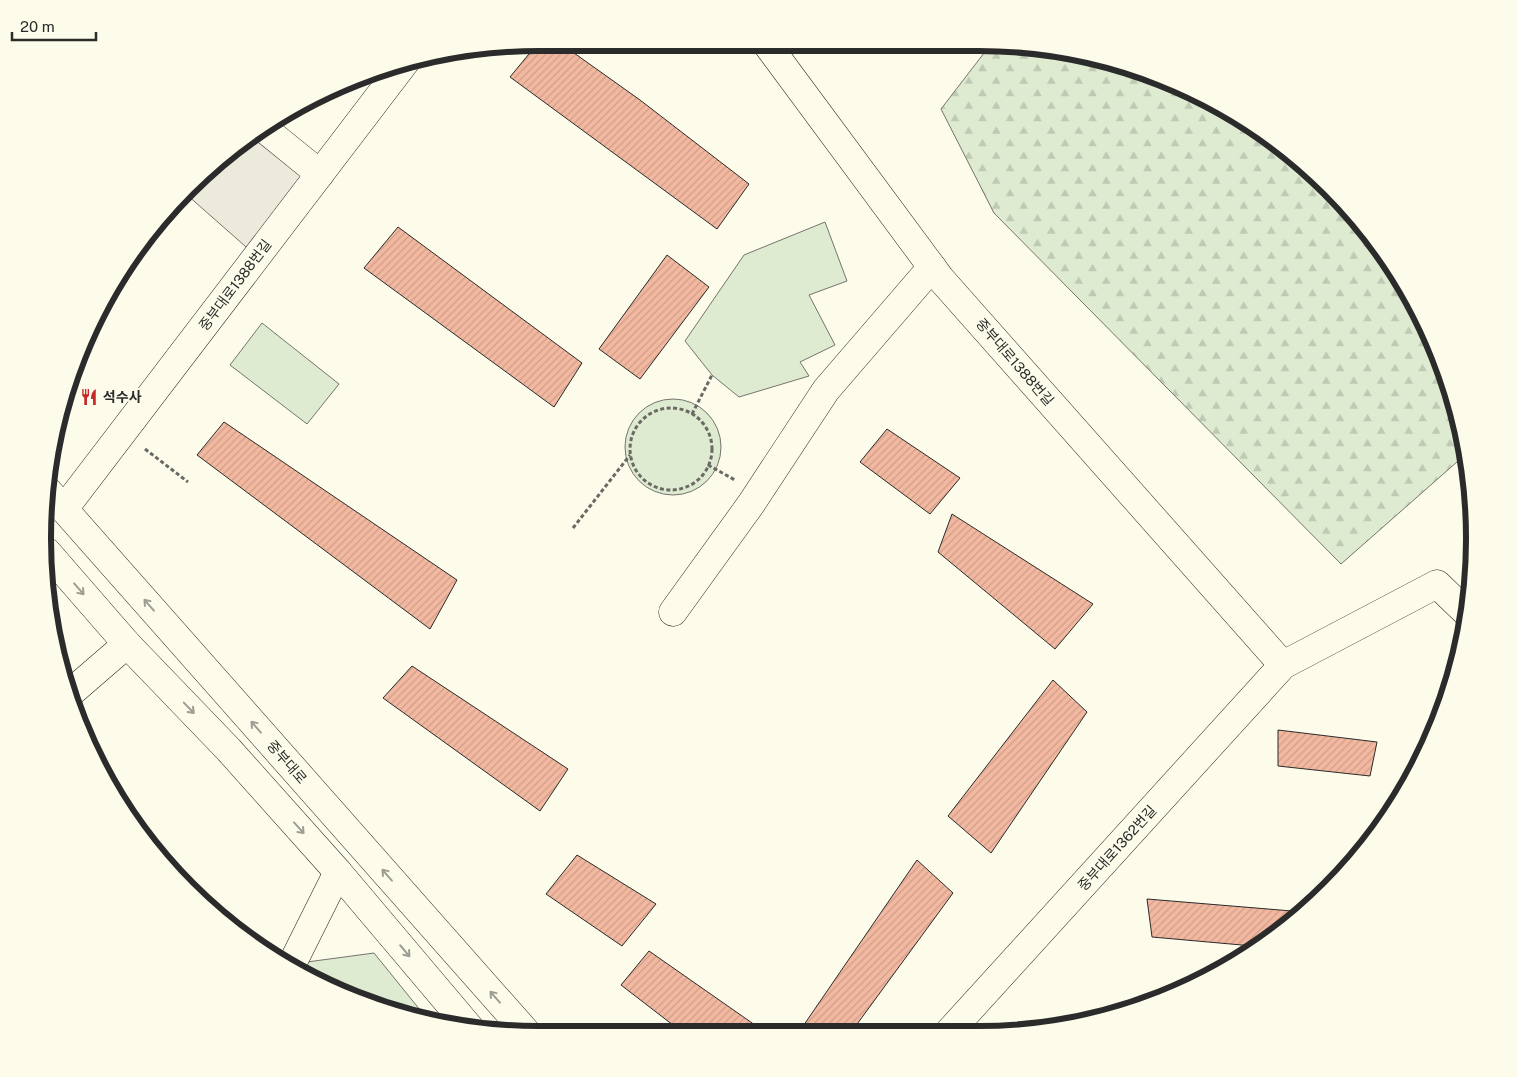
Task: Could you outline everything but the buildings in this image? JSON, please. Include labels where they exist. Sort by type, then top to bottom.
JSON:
[{"type":"street","name":"중부대로1388번길","points":[[773,51],[932,267],[1283,665]]},
{"type":"street","name":"중부대로1388번길","points":[[55,500],[122,432],[397,72]]},
{"type":"street","points":[[269,133],[320,174]]},
{"type":"street","points":[[673,612],[751,504],[826,390],[932,267]]},
{"type":"street","name":"중부대로","points":[[55,500],[520,1025]]},
{"type":"street","points":[[52,557],[127,644],[230,750],[338,872],[463,1020]]},
{"type":"street","name":"중부대로1362번길","points":[[955,1026],[1283,665],[1437,584],[1461,607]]},
{"type":"street","points":[[75,689],[127,644]]},
{"type":"street","points":[[294,960],[338,872]]},
{"type":"path","points":[[692,414],[712,375]]},
{"type":"path","points":[[666,408],[680,409],[692,414],[701,421],[708,431],[712,454],[701,476],[691,484],[679,489],[665,489],[653,486],[642,477],[634,467],[630,454],[631,441],[635,429],[643,418],[654,411],[666,408]]},
{"type":"path","points":[[122,432],[188,482]]},
{"type":"path","points":[[573,528],[630,454]]},
{"type":"green space","points":[[985,51],[1010,52],[1074,61],[1135,77],[1194,101],[1249,133],[1300,172],[1323,194],[1345,217],[1384,268],[1416,323],[1429,352],[1449,412],[1459,460],[1341,564],[994,213],[941,109]]},
{"type":"green space","points":[[825,222],[847,281],[809,295],[835,345],[800,362],[809,376],[739,397],[712,375],[685,341],[744,255]]},
{"type":"green space","points":[[262,323],[339,384],[307,424],[230,365]]},
{"type":"green space","points":[[664,399],[682,399],[700,407],[713,420],[721,438],[718,466],[700,487],[682,495],[664,495],[646,487],[633,474],[625,456],[625,438],[633,420],[646,407]]},
{"type":"green space","points":[[374,953],[421,1011],[352,989],[300,963]]},
{"type":"shaded area","points":[[263,136],[311,175],[254,254],[190,198],[217,172]]},
{"type":"place","name":"석수사","points":[[89,397]]}]
